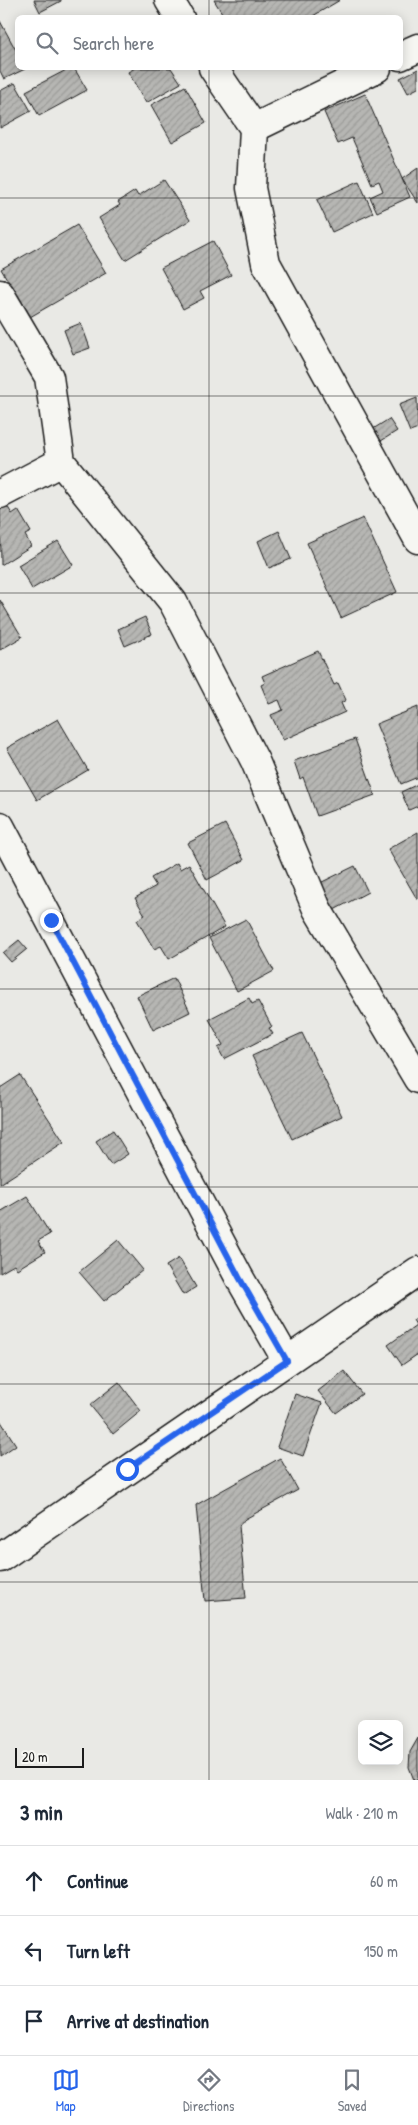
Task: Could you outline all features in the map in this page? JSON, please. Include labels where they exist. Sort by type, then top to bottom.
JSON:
[{"type":"street","points":[[169,0],[178,15]]},
{"type":"street","points":[[403,55],[418,48]]},
{"type":"street","points":[[215,70],[254,128],[251,188],[266,263],[418,539]]},
{"type":"street","points":[[254,128],[373,70]]},
{"type":"street","points":[[0,294],[49,377],[61,462],[173,602],[255,761],[317,909],[418,1080]]},
{"type":"street","points":[[0,494],[61,462]]},
{"type":"street","points":[[0,826],[239,1277],[287,1361]]},
{"type":"street","points":[[0,1558],[418,1271]]},
{"type":"building","points":[[34,0],[61,0],[61,1],[40,12]]},
{"type":"building","points":[[214,0],[340,0],[315,15],[223,15]]},
{"type":"building","points":[[0,21],[15,48],[15,70],[23,70],[4,79],[0,71]]},
{"type":"building","points":[[418,69],[418,88],[408,93],[400,78]]},
{"type":"building","points":[[66,70],[75,70],[87,90],[39,116],[26,91]]},
{"type":"building","points":[[132,70],[172,70],[181,83],[146,103],[128,72]]},
{"type":"building","points":[[15,83],[31,111],[0,128],[0,91]]},
{"type":"building","points":[[185,86],[206,123],[172,142],[151,105]]},
{"type":"building","points":[[365,94],[410,197],[377,212],[370,197],[383,191],[379,181],[372,184],[352,138],[338,144],[324,112]]},
{"type":"building","points":[[418,168],[418,203],[402,179]]},
{"type":"building","points":[[164,180],[190,220],[125,260],[99,218],[120,205],[118,202],[135,191],[138,196]]},
{"type":"building","points":[[359,181],[373,213],[332,232],[317,200]]},
{"type":"building","points":[[77,225],[106,273],[30,317],[1,269]]},
{"type":"building","points":[[213,241],[231,275],[200,291],[204,298],[183,309],[161,268]]},
{"type":"building","points":[[81,323],[90,348],[73,354],[64,330]]},
{"type":"building","points":[[417,398],[418,429],[410,432],[399,405]]},
{"type":"building","points":[[389,419],[397,431],[381,441],[373,429]]},
{"type":"building","points":[[3,499],[12,514],[18,510],[31,532],[25,535],[31,546],[1,565],[0,501]]},
{"type":"building","points":[[363,518],[397,592],[341,618],[307,543]]},
{"type":"building","points":[[279,531],[291,559],[269,568],[258,541]]},
{"type":"building","points":[[58,541],[73,565],[32,589],[18,565]]},
{"type":"building","points":[[0,600],[22,637],[0,650]]},
{"type":"building","points":[[145,617],[152,634],[125,646],[118,629]]},
{"type":"building","points":[[318,651],[334,685],[338,683],[346,700],[341,703],[345,712],[283,740],[271,715],[283,710],[279,700],[269,704],[261,685],[265,683],[262,676]]},
{"type":"building","points":[[418,707],[418,777],[401,784],[376,724]]},
{"type":"building","points":[[58,719],[88,770],[37,800],[7,748]]},
{"type":"building","points":[[355,739],[375,795],[317,816],[303,777],[300,779],[294,761]]},
{"type":"building","points":[[418,784],[418,806],[409,810],[401,792]]},
{"type":"building","points":[[225,824],[244,860],[207,880],[188,843]]},
{"type":"building","points":[[418,832],[418,899],[417,899],[388,849]]},
{"type":"building","points":[[177,863],[180,869],[189,864],[225,927],[169,959],[161,946],[154,949],[137,920],[145,915],[135,898],[156,886],[151,878]]},
{"type":"building","points":[[355,866],[368,892],[334,910],[320,883]]},
{"type":"building","points":[[246,919],[274,971],[237,991],[209,938]]},
{"type":"building","points":[[19,940],[27,949],[11,962],[3,953]]},
{"type":"building","points":[[174,978],[190,1012],[153,1030],[137,996]]},
{"type":"building","points":[[249,998],[252,1004],[258,1001],[272,1027],[269,1028],[273,1034],[224,1059],[218,1048],[223,1045],[209,1019]]},
{"type":"building","points":[[302,1033],[342,1116],[292,1139],[252,1056]]},
{"type":"building","points":[[20,1075],[64,1142],[0,1184],[0,1088]]},
{"type":"building","points":[[113,1130],[128,1154],[111,1165],[96,1141]]},
{"type":"building","points":[[27,1196],[50,1234],[38,1241],[45,1252],[17,1269],[14,1265],[0,1273],[0,1212]]},
{"type":"building","points":[[118,1240],[143,1270],[104,1301],[79,1272]]},
{"type":"building","points":[[179,1258],[196,1287],[183,1295],[166,1266]]},
{"type":"building","points":[[418,1317],[418,1354],[402,1365],[388,1345],[416,1325],[413,1320]]},
{"type":"building","points":[[344,1371],[362,1394],[336,1413],[318,1391]]},
{"type":"building","points":[[119,1382],[141,1411],[113,1434],[90,1405]]},
{"type":"building","points":[[295,1394],[322,1403],[303,1456],[277,1447]]},
{"type":"building","points":[[0,1420],[16,1445],[0,1456]]},
{"type":"building","points":[[280,1458],[298,1490],[245,1519],[239,1526],[246,1598],[205,1601],[196,1505]]},
{"type":"building","points":[[418,1738],[418,1780],[414,1780],[409,1767],[410,1752]]},
{"type":"route","points":[[51,920],[239,1277],[287,1361],[127,1469]]}]
